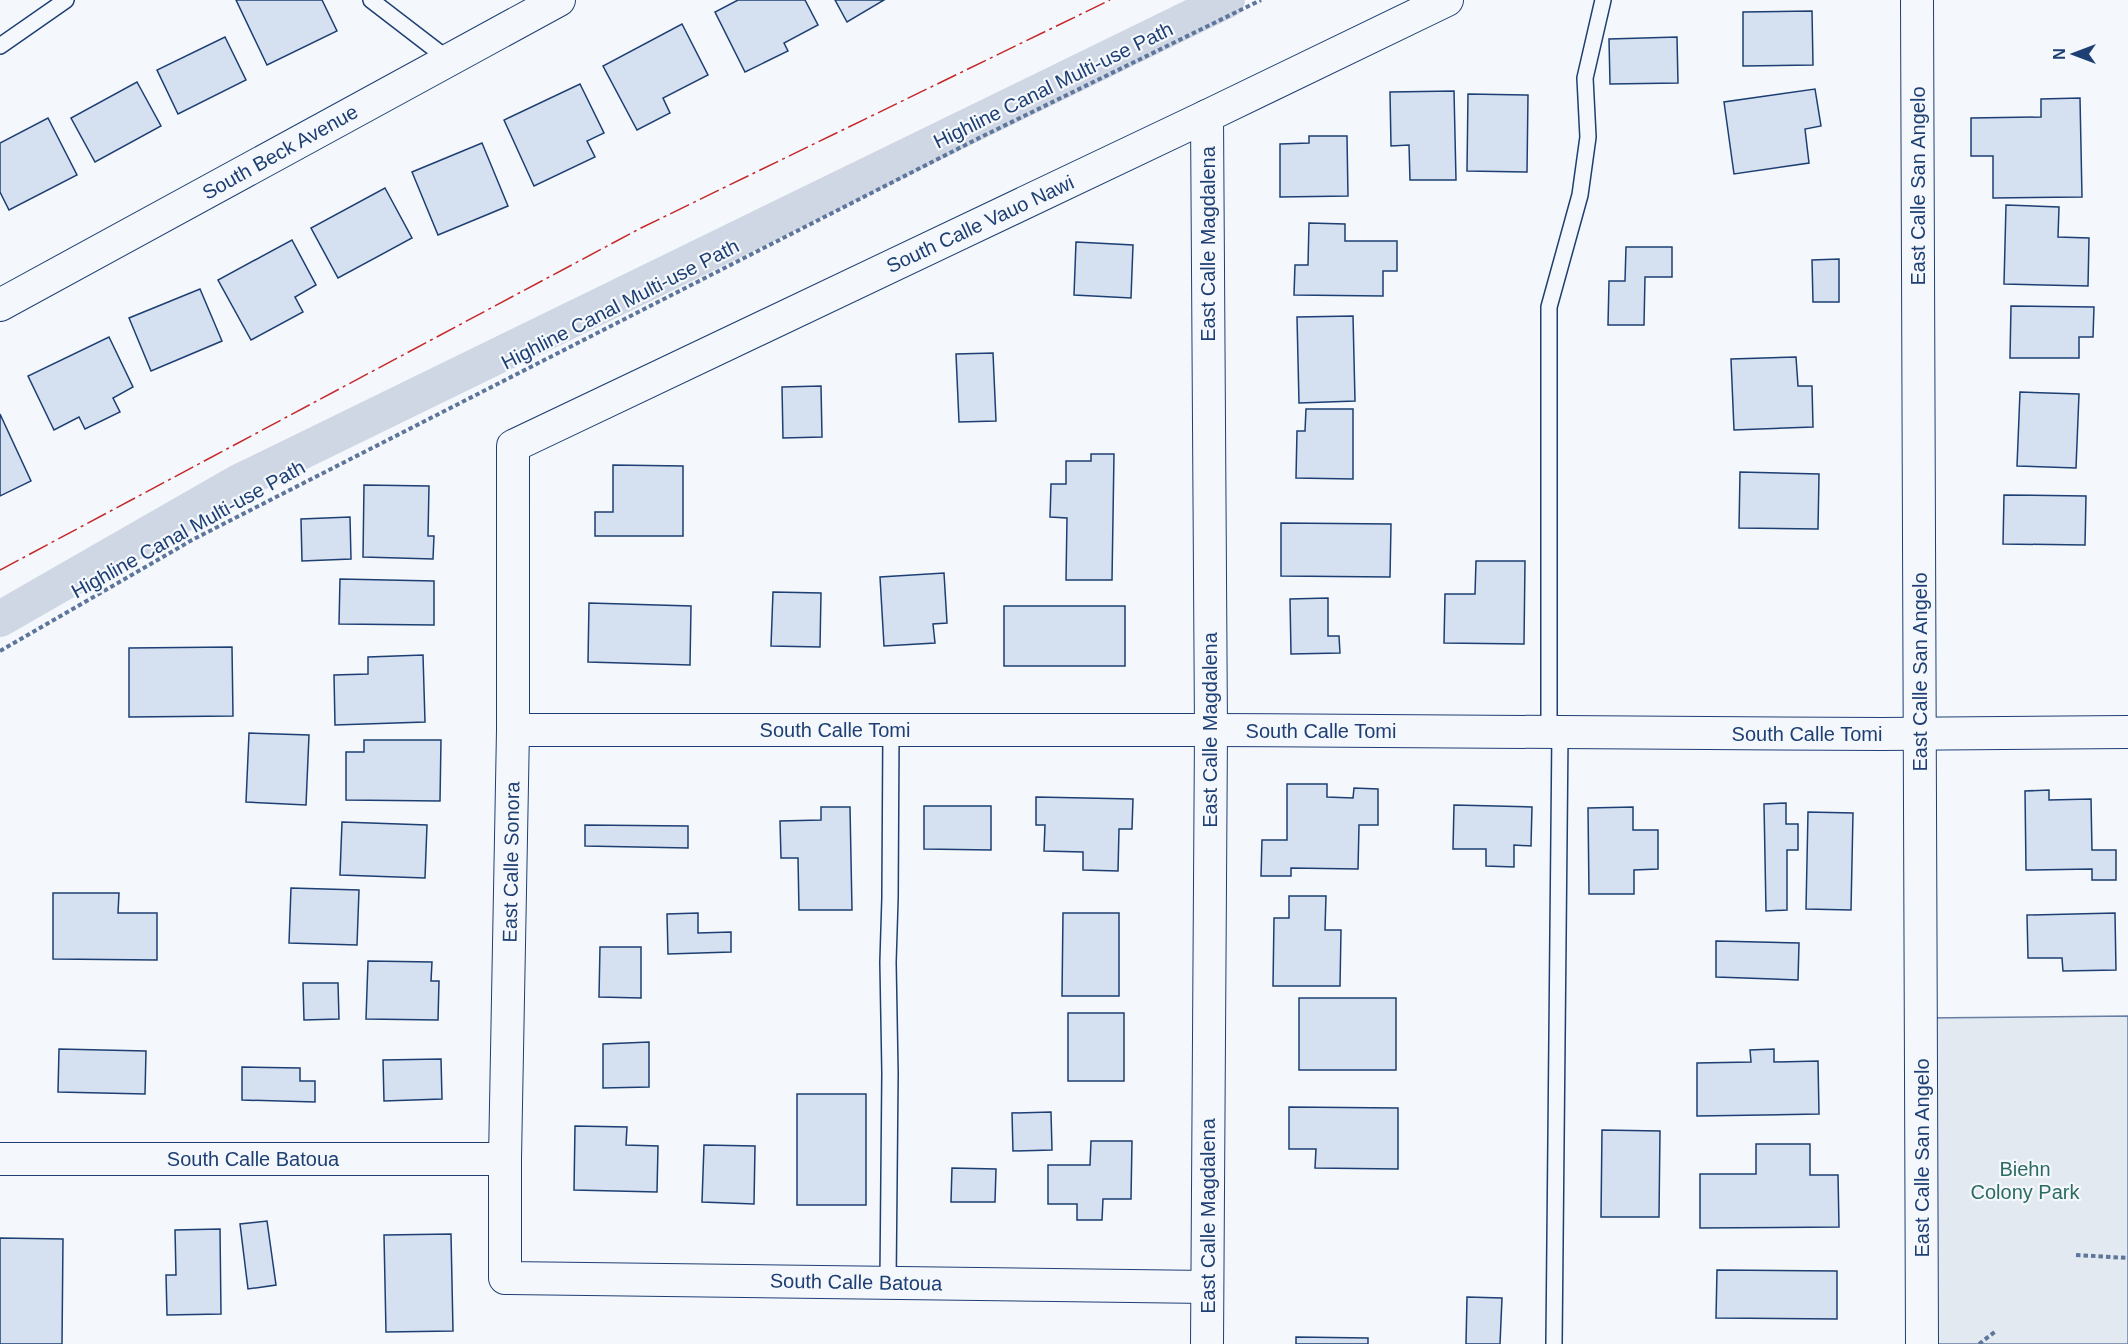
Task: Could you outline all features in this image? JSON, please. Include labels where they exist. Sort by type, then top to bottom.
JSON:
[{"type":"street","name":"South Beck Avenue","points":[[0,304],[559,0]]},
{"type":"street","name":"South Calle Vauo Nawi","points":[[513,446],[1447,0]]},
{"type":"street","name":"East Calle San Angelo","points":[[1917,0],[1922,1344]]},
{"type":"street","name":"East Calle Magdalena","points":[[1207,116],[1211,730],[1207,1344]]},
{"type":"street","name":"East Calle Sonora","points":[[505,1278],[513,730],[513,446]]},
{"type":"street","name":"South Calle Tomi","points":[[513,730],[1211,730],[1921,734],[2128,732]]},
{"type":"street","name":"South Calle Batoua","points":[[0,1159],[505,1159]]},
{"type":"street","name":"South Calle Batoua","points":[[505,1278],[1207,1287]]},
{"type":"lane","points":[[0,46],[66,0]]},
{"type":"lane","points":[[371,0],[449,60]]},
{"type":"lane","points":[[1554,1344],[1554,732],[1549,307],[1580,195],[1588,137],[1585,78],[1603,0]]},
{"type":"lane","points":[[888,1283],[891,730]]},
{"type":"path","name":"Highline Canal Multi-use Path","points":[[0,651],[192,540],[979,138],[1261,0]]},
{"type":"path","points":[[2076,1255],[2128,1258]]},
{"type":"path","points":[[1979,1344],[1996,1331]]},
{"type":"green space","name":"Biehn Colony Park","points":[[2128,1016],[2128,1344],[1922,1344],[1922,1018]]},
{"type":"building","points":[[236,0],[322,0],[337,31],[267,65]]},
{"type":"building","points":[[738,0],[805,0],[818,25],[784,43],[788,51],[745,72],[715,12]]},
{"type":"building","points":[[835,0],[884,0],[847,22]]},
{"type":"building","points":[[1812,11],[1813,65],[1743,66],[1743,12]]},
{"type":"building","points":[[682,24],[708,75],[663,98],[670,113],[637,130],[603,66]]},
{"type":"building","points":[[225,37],[246,80],[178,114],[157,70]]},
{"type":"building","points":[[1677,37],[1678,83],[1610,84],[1609,39]]},
{"type":"building","points":[[137,82],[161,126],[95,162],[71,118]]},
{"type":"building","points":[[580,84],[604,133],[587,141],[595,157],[534,186],[504,120]]},
{"type":"building","points":[[1815,89],[1821,126],[1805,129],[1809,163],[1734,174],[1724,102]]},
{"type":"building","points":[[1454,91],[1456,180],[1410,180],[1409,145],[1391,146],[1390,92]]},
{"type":"building","points":[[1468,94],[1528,95],[1527,172],[1467,171]]},
{"type":"building","points":[[2080,98],[2082,197],[1993,198],[1993,156],[1971,156],[1971,118],[2041,117],[2041,99]]},
{"type":"building","points":[[48,118],[77,175],[9,210],[0,192],[0,143]]},
{"type":"building","points":[[1309,136],[1347,136],[1348,196],[1280,197],[1280,144],[1309,143]]},
{"type":"building","points":[[482,143],[508,206],[438,235],[412,172]]},
{"type":"building","points":[[385,188],[412,238],[338,278],[311,228]]},
{"type":"building","points":[[2006,205],[2059,207],[2058,237],[2089,238],[2088,286],[2004,284]]},
{"type":"building","points":[[1309,223],[1345,224],[1345,241],[1397,241],[1397,271],[1383,271],[1383,296],[1294,295],[1295,265],[1308,265]]},
{"type":"building","points":[[292,240],[316,285],[295,297],[303,312],[251,340],[218,280]]},
{"type":"building","points":[[1076,242],[1133,245],[1131,298],[1074,295]]},
{"type":"building","points":[[1626,247],[1672,247],[1672,277],[1645,277],[1644,325],[1608,325],[1609,281],[1625,281]]},
{"type":"building","points":[[1839,259],[1839,302],[1813,302],[1812,260]]},
{"type":"building","points":[[200,289],[222,341],[151,371],[129,318]]},
{"type":"building","points":[[2011,306],[2094,307],[2093,337],[2079,337],[2079,358],[2010,358]]},
{"type":"building","points":[[1353,316],[1355,401],[1299,403],[1297,317]]},
{"type":"building","points":[[109,337],[133,387],[113,398],[120,412],[85,429],[79,417],[54,430],[28,376]]},
{"type":"building","points":[[993,353],[996,421],[959,422],[956,354]]},
{"type":"building","points":[[1796,357],[1798,386],[1812,386],[1813,427],[1734,430],[1731,359]]},
{"type":"building","points":[[821,386],[822,437],[783,438],[782,387]]},
{"type":"building","points":[[2020,392],[2079,394],[2076,468],[2017,466]]},
{"type":"building","points":[[1306,409],[1353,409],[1353,479],[1296,478],[1297,431],[1305,431]]},
{"type":"building","points":[[0,414],[31,481],[0,496]]},
{"type":"building","points":[[1091,454],[1114,454],[1112,580],[1066,580],[1067,518],[1050,517],[1051,484],[1066,484],[1066,461],[1091,461]]},
{"type":"building","points":[[613,465],[683,466],[683,536],[595,536],[595,512],[613,512]]},
{"type":"building","points":[[1740,472],[1819,474],[1818,529],[1739,528]]},
{"type":"building","points":[[364,485],[429,486],[428,536],[434,536],[433,559],[363,557]]},
{"type":"building","points":[[2004,495],[2086,496],[2085,545],[2003,544]]},
{"type":"building","points":[[350,517],[351,559],[302,561],[301,519]]},
{"type":"building","points":[[1281,523],[1391,524],[1390,577],[1281,576]]},
{"type":"building","points":[[1476,561],[1525,561],[1524,644],[1444,643],[1445,594],[1475,594]]},
{"type":"building","points":[[944,573],[947,623],[933,624],[935,643],[884,646],[880,577]]},
{"type":"building","points":[[340,579],[434,581],[434,625],[339,624]]},
{"type":"building","points":[[773,592],[821,593],[820,647],[771,646]]},
{"type":"building","points":[[1328,598],[1328,636],[1339,636],[1340,653],[1291,654],[1290,599]]},
{"type":"building","points":[[589,603],[691,606],[690,665],[588,662]]},
{"type":"building","points":[[1004,606],[1125,606],[1125,666],[1004,666]]},
{"type":"building","points":[[232,647],[233,716],[129,717],[129,648]]},
{"type":"building","points":[[423,655],[425,722],[335,725],[334,675],[368,674],[368,657]]},
{"type":"building","points":[[249,733],[309,735],[306,805],[246,802]]},
{"type":"building","points":[[364,740],[441,740],[440,801],[346,800],[346,752],[364,752]]},
{"type":"building","points":[[1287,784],[1327,784],[1327,797],[1353,798],[1354,788],[1378,789],[1378,825],[1359,825],[1358,869],[1291,868],[1291,876],[1261,876],[1262,840],[1287,840]]},
{"type":"building","points":[[2049,790],[2049,800],[2091,799],[2092,850],[2116,850],[2116,880],[2092,880],[2092,869],[2026,870],[2025,791]]},
{"type":"building","points":[[1036,797],[1133,799],[1132,829],[1119,829],[1118,871],[1083,870],[1083,852],[1044,851],[1045,825],[1036,825]]},
{"type":"building","points":[[1786,803],[1786,824],[1798,824],[1798,850],[1787,850],[1787,910],[1766,911],[1764,804]]},
{"type":"building","points":[[1454,805],[1532,807],[1531,846],[1514,845],[1514,867],[1486,866],[1486,849],[1453,849]]},
{"type":"building","points":[[924,806],[991,806],[991,850],[924,849]]},
{"type":"building","points":[[821,807],[850,807],[852,910],[799,910],[798,858],[781,858],[780,821],[821,820]]},
{"type":"building","points":[[1633,807],[1633,830],[1658,830],[1658,869],[1634,870],[1634,894],[1589,894],[1588,808]]},
{"type":"building","points":[[1808,812],[1853,813],[1851,910],[1806,909]]},
{"type":"building","points":[[342,822],[427,825],[425,878],[340,875]]},
{"type":"building","points":[[585,825],[688,826],[688,848],[585,846]]},
{"type":"building","points":[[291,888],[359,890],[357,945],[289,943]]},
{"type":"building","points":[[53,893],[119,893],[118,913],[157,913],[157,960],[53,959]]},
{"type":"building","points":[[1289,896],[1326,896],[1325,930],[1341,930],[1340,986],[1273,986],[1274,918],[1289,918]]},
{"type":"building","points":[[698,913],[698,933],[731,932],[731,952],[668,954],[667,914]]},
{"type":"building","points":[[1063,913],[1119,913],[1119,996],[1062,996]]},
{"type":"building","points":[[2115,913],[2116,970],[2063,971],[2062,958],[2028,958],[2027,915]]},
{"type":"building","points":[[1716,941],[1799,943],[1798,980],[1716,977]]},
{"type":"building","points":[[600,947],[641,947],[641,998],[599,997]]},
{"type":"building","points":[[368,961],[432,962],[431,981],[439,981],[438,1020],[366,1019]]},
{"type":"building","points":[[303,983],[338,983],[339,1019],[304,1020]]},
{"type":"building","points":[[1299,998],[1396,998],[1396,1070],[1299,1070]]},
{"type":"building","points":[[1068,1013],[1124,1013],[1124,1081],[1068,1081]]},
{"type":"building","points":[[649,1042],[649,1087],[603,1088],[603,1044]]},
{"type":"building","points":[[59,1049],[146,1051],[145,1094],[58,1092]]},
{"type":"building","points":[[1774,1049],[1774,1062],[1818,1061],[1819,1114],[1697,1116],[1697,1063],[1751,1062],[1750,1050]]},
{"type":"building","points":[[441,1059],[442,1099],[384,1101],[383,1060]]},
{"type":"building","points":[[242,1067],[300,1068],[300,1081],[315,1081],[315,1102],[242,1100]]},
{"type":"building","points":[[797,1094],[866,1094],[866,1205],[797,1205]]},
{"type":"building","points":[[1289,1107],[1398,1108],[1398,1169],[1315,1168],[1316,1149],[1289,1149]]},
{"type":"building","points":[[1051,1112],[1052,1150],[1013,1151],[1012,1113]]},
{"type":"building","points":[[575,1126],[627,1127],[626,1145],[658,1146],[657,1192],[574,1190]]},
{"type":"building","points":[[1602,1130],[1660,1131],[1659,1217],[1601,1217]]},
{"type":"building","points":[[1091,1141],[1132,1141],[1131,1199],[1103,1199],[1102,1220],[1077,1220],[1077,1204],[1048,1204],[1048,1165],[1090,1165]]},
{"type":"building","points":[[1756,1144],[1810,1144],[1810,1175],[1838,1175],[1839,1227],[1700,1228],[1700,1174],[1756,1174]]},
{"type":"building","points":[[704,1145],[755,1146],[754,1204],[702,1202]]},
{"type":"building","points":[[952,1168],[996,1169],[995,1202],[951,1202]]},
{"type":"building","points":[[267,1221],[276,1285],[248,1289],[240,1224]]},
{"type":"building","points":[[220,1229],[221,1314],[167,1315],[166,1275],[176,1275],[175,1230]]},
{"type":"building","points":[[451,1234],[453,1331],[386,1332],[384,1235]]},
{"type":"building","points":[[0,1238],[63,1239],[62,1344],[0,1344]]},
{"type":"building","points":[[1717,1270],[1837,1271],[1837,1319],[1716,1318]]},
{"type":"building","points":[[1467,1297],[1502,1298],[1500,1344],[1466,1344]]},
{"type":"building","points":[[1296,1337],[1368,1338],[1368,1344],[1296,1344]]},
{"type":"waterway","points":[[0,619],[237,483],[1227,0]]},
{"type":"power","points":[[0,570],[641,228],[1110,0]]}]
